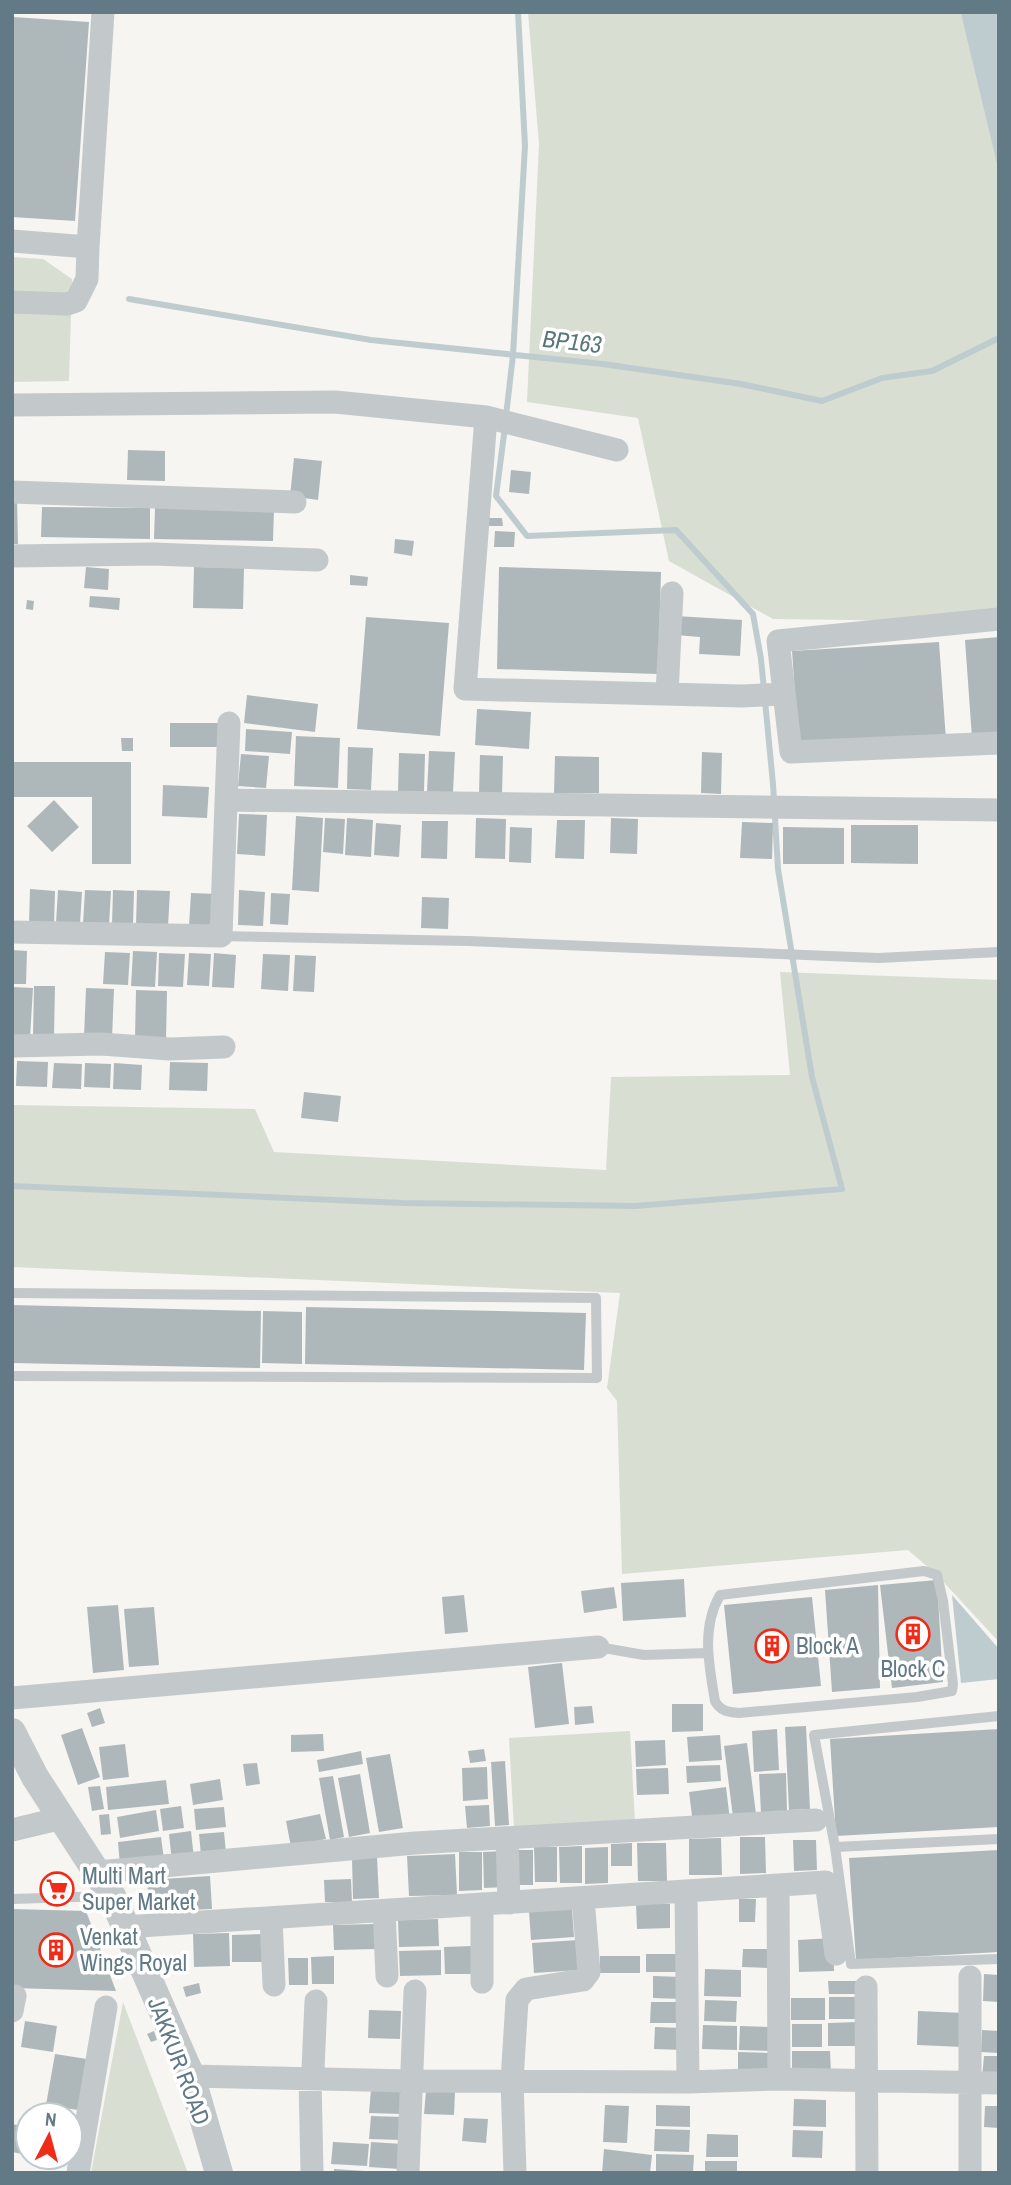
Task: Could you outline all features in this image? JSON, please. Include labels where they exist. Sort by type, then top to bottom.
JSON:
[{"type":"street","points":[[12,302],[67,304],[76,301],[87,279],[103,12]]},
{"type":"street","points":[[12,241],[88,247]]},
{"type":"street","points":[[12,405],[335,402],[486,417],[617,450]]},
{"type":"street","points":[[486,417],[466,689],[780,694]]},
{"type":"street","points":[[12,492],[295,502]]},
{"type":"street","points":[[12,555],[153,554],[317,559]]},
{"type":"street","points":[[667,694],[672,593]]},
{"type":"street","points":[[999,619],[778,641],[780,694],[791,751],[999,744]]},
{"type":"street","points":[[12,932],[221,936],[229,723]]},
{"type":"street","points":[[226,800],[999,810]]},
{"type":"street","points":[[12,1046],[101,1044],[170,1049],[224,1047]]},
{"type":"street","points":[[12,1698],[598,1647]]},
{"type":"street","name":"JAKKUR ROAD","points":[[12,1732],[26,1768],[105,1884],[191,2076],[219,2173]]},
{"type":"street","points":[[12,1830],[62,1818]]},
{"type":"street","points":[[105,1884],[415,1843],[823,1820]]},
{"type":"street","points":[[508,1838],[509,1903]]},
{"type":"street","points":[[124,1927],[833,1882],[836,1954]]},
{"type":"street","points":[[778,1885],[779,2079]]},
{"type":"street","points":[[686,1892],[688,2082]]},
{"type":"street","points":[[515,2173],[512,2081],[517,2000],[526,1989],[583,1980],[589,1972],[583,1898]]},
{"type":"street","points":[[482,1905],[482,1983]]},
{"type":"street","points":[[384,1911],[387,1976]]},
{"type":"street","points":[[271,1918],[274,1985]]},
{"type":"street","points":[[970,1977],[970,2173]]},
{"type":"street","points":[[866,1987],[867,2173]]},
{"type":"street","points":[[408,2173],[415,1991]]},
{"type":"street","points":[[312,2173],[310,2078],[313,2068],[316,2001]]},
{"type":"street","points":[[78,2173],[106,2007]]},
{"type":"street","points":[[191,2076],[410,2081],[688,2082],[779,2079],[999,2083]]},
{"type":"lane","points":[[221,936],[468,941],[878,958],[999,951]]},
{"type":"lane","points":[[12,1293],[596,1298],[597,1378],[12,1376]]},
{"type":"lane","points":[[924,1571],[937,1575],[943,1601],[953,1684],[952,1691],[917,1697],[727,1712],[718,1707],[715,1701],[708,1653],[708,1637],[715,1604],[720,1595],[924,1571]]},
{"type":"lane","points":[[598,1647],[644,1655],[708,1653]]},
{"type":"lane","points":[[999,1716],[814,1735],[823,1820],[835,1847],[833,1882],[851,1964],[999,1959]]},
{"type":"lane","points":[[835,1847],[999,1839]]},
{"type":"lane","points":[[12,1899],[105,1884]]},
{"type":"shaded area","points":[[528,12],[999,12],[999,622],[773,619],[669,561],[638,418],[527,402],[539,144]]},
{"type":"shaded area","points":[[961,12],[999,12],[999,172],[964,26]]},
{"type":"shaded area","points":[[12,257],[43,259],[72,279],[69,381],[12,382]]},
{"type":"shaded area","points":[[780,972],[999,980],[999,1642],[937,1575],[908,1550],[622,1574],[617,1401],[607,1388],[620,1293],[12,1267],[12,1105],[255,1109],[274,1152],[606,1170],[611,1077],[790,1075]]},
{"type":"shaded area","points":[[952,1595],[999,1649],[999,1679],[961,1683]]},
{"type":"shaded area","points":[[630,1731],[635,1822],[514,1829],[509,1738]]},
{"type":"shaded area","points":[[123,2002],[188,2173],[91,2173]]},
{"type":"building","points":[[13,17],[89,22],[75,221],[12,217]]},
{"type":"building","points":[[128,450],[165,451],[165,481],[127,480]]},
{"type":"building","points":[[294,458],[322,461],[318,500],[290,496]]},
{"type":"building","points":[[511,470],[531,472],[529,494],[509,492]]},
{"type":"building","points":[[12,498],[17,498],[18,544],[12,544]]},
{"type":"building","points":[[42,507],[150,508],[150,539],[41,537]]},
{"type":"building","points":[[155,508],[274,509],[273,541],[154,539]]},
{"type":"building","points":[[489,518],[502,518],[503,526],[489,526]]},
{"type":"building","points":[[495,531],[515,532],[514,547],[494,547]]},
{"type":"building","points":[[395,539],[414,541],[412,556],[394,553]]},
{"type":"building","points":[[86,567],[109,569],[108,590],[84,588]]},
{"type":"building","points":[[194,567],[244,568],[243,609],[193,608]]},
{"type":"building","points":[[499,567],[661,572],[658,674],[497,669]]},
{"type":"building","points":[[350,575],[368,577],[367,586],[350,585]]},
{"type":"building","points":[[90,596],[120,598],[119,610],[89,607]]},
{"type":"building","points":[[27,600],[34,601],[33,610],[26,609]]},
{"type":"building","points":[[676,616],[742,620],[740,656],[699,654],[700,637],[675,635]]},
{"type":"building","points":[[366,617],[449,623],[440,736],[357,729]]},
{"type":"building","points":[[999,637],[999,736],[972,738],[965,640]]},
{"type":"building","points":[[939,642],[946,740],[799,750],[792,651]]},
{"type":"building","points":[[247,695],[318,704],[315,732],[244,723]]},
{"type":"building","points":[[477,709],[531,712],[529,749],[475,745]]},
{"type":"building","points":[[170,723],[218,723],[218,747],[170,747]]},
{"type":"building","points":[[246,729],[292,732],[290,754],[245,751]]},
{"type":"building","points":[[296,736],[340,738],[338,788],[294,786]]},
{"type":"building","points":[[121,738],[133,738],[133,751],[122,751]]},
{"type":"building","points":[[348,747],[373,748],[371,790],[347,789]]},
{"type":"building","points":[[429,751],[455,752],[453,793],[427,792]]},
{"type":"building","points":[[702,752],[722,753],[721,794],[701,793]]},
{"type":"building","points":[[399,753],[425,754],[424,792],[398,791]]},
{"type":"building","points":[[241,754],[269,756],[266,788],[238,786]]},
{"type":"building","points":[[480,755],[503,756],[502,794],[479,794]]},
{"type":"building","points":[[555,756],[599,757],[599,793],[554,793]]},
{"type":"building","points":[[12,762],[131,762],[131,864],[92,864],[92,797],[12,797]]},
{"type":"building","points":[[163,785],[209,787],[207,818],[162,816]]},
{"type":"building","points":[[54,800],[79,827],[52,852],[27,826]]},
{"type":"building","points":[[239,814],[267,815],[265,856],[237,854]]},
{"type":"building","points":[[296,816],[323,818],[319,892],[292,890]]},
{"type":"building","points":[[325,818],[345,819],[343,854],[323,852]]},
{"type":"building","points":[[347,818],[373,820],[371,857],[345,855]]},
{"type":"building","points":[[476,818],[506,819],[505,859],[475,858]]},
{"type":"building","points":[[611,818],[638,819],[637,854],[610,853]]},
{"type":"building","points":[[557,820],[585,820],[584,859],[555,858]]},
{"type":"building","points":[[422,821],[448,821],[447,859],[421,858]]},
{"type":"building","points":[[742,822],[773,823],[772,859],[740,858]]},
{"type":"building","points":[[376,823],[401,825],[399,857],[374,855]]},
{"type":"building","points":[[851,825],[918,825],[918,864],[851,863]]},
{"type":"building","points":[[510,827],[532,828],[531,863],[509,862]]},
{"type":"building","points":[[783,827],[844,828],[844,864],[783,864]]},
{"type":"building","points":[[30,889],[55,891],[54,925],[29,924]]},
{"type":"building","points":[[58,890],[82,892],[80,924],[56,923]]},
{"type":"building","points":[[85,890],[111,891],[109,925],[83,924]]},
{"type":"building","points":[[113,890],[134,891],[133,925],[112,924]]},
{"type":"building","points":[[137,890],[170,891],[168,926],[136,925]]},
{"type":"building","points":[[239,890],[265,892],[263,926],[238,925]]},
{"type":"building","points":[[191,893],[217,894],[215,928],[189,926]]},
{"type":"building","points":[[271,893],[290,894],[288,925],[270,924]]},
{"type":"building","points":[[422,897],[449,898],[448,929],[421,928]]},
{"type":"building","points":[[12,950],[27,951],[26,984],[12,984]]},
{"type":"building","points":[[133,951],[157,952],[155,987],[131,986]]},
{"type":"building","points":[[105,952],[130,953],[128,985],[103,984]]},
{"type":"building","points":[[159,953],[185,954],[183,987],[158,986]]},
{"type":"building","points":[[189,953],[211,954],[209,986],[187,985]]},
{"type":"building","points":[[214,953],[236,955],[234,988],[212,987]]},
{"type":"building","points":[[263,954],[290,955],[288,991],[261,989]]},
{"type":"building","points":[[295,955],[316,956],[314,992],[293,991]]},
{"type":"building","points":[[34,986],[55,986],[54,1037],[33,1036]]},
{"type":"building","points":[[12,987],[33,988],[30,1038],[12,1037]]},
{"type":"building","points":[[86,988],[114,989],[112,1039],[84,1037]]},
{"type":"building","points":[[136,990],[167,991],[166,1040],[135,1039]]},
{"type":"building","points":[[17,1061],[48,1062],[47,1087],[16,1086]]},
{"type":"building","points":[[170,1062],[208,1063],[207,1091],[169,1090]]},
{"type":"building","points":[[54,1063],[82,1064],[81,1089],[52,1088]]},
{"type":"building","points":[[85,1063],[111,1064],[110,1088],[84,1087]]},
{"type":"building","points":[[114,1063],[142,1065],[141,1090],[113,1089]]},
{"type":"building","points":[[304,1092],[341,1096],[338,1122],[301,1118]]},
{"type":"building","points":[[12,1305],[261,1311],[260,1368],[12,1363]]},
{"type":"building","points":[[306,1307],[586,1313],[584,1370],[305,1364]]},
{"type":"building","points":[[263,1311],[302,1312],[302,1364],[262,1363]]},
{"type":"building","points":[[684,1579],[686,1617],[623,1621],[621,1583]]},
{"type":"building","name":"Block C","points":[[937,1580],[943,1682],[892,1688],[880,1585]]},
{"type":"building","points":[[878,1585],[880,1688],[832,1692],[825,1590]]},
{"type":"building","points":[[614,1587],[617,1608],[584,1613],[581,1591]]},
{"type":"building","points":[[464,1595],[468,1632],[445,1634],[442,1597]]},
{"type":"building","name":"Block A","points":[[812,1597],[821,1686],[733,1694],[724,1605]]},
{"type":"building","points":[[118,1605],[124,1670],[93,1673],[87,1607]]},
{"type":"building","points":[[154,1607],[159,1665],[129,1667],[124,1609]]},
{"type":"building","points":[[562,1663],[569,1724],[535,1728],[528,1667]]},
{"type":"building","points":[[672,1704],[703,1704],[703,1731],[672,1732]]},
{"type":"building","points":[[592,1706],[594,1723],[575,1725],[574,1707]]},
{"type":"building","points":[[100,1708],[105,1723],[92,1727],[87,1713]]},
{"type":"building","points":[[806,1726],[810,1809],[789,1810],[785,1727]]},
{"type":"building","points":[[82,1728],[100,1777],[78,1785],[61,1735]]},
{"type":"building","points":[[777,1729],[779,1770],[754,1772],[752,1731]]},
{"type":"building","points":[[999,1729],[999,1827],[836,1836],[830,1739]]},
{"type":"building","points":[[323,1734],[324,1751],[291,1752],[291,1735]]},
{"type":"building","points":[[720,1735],[722,1760],[689,1762],[687,1737]]},
{"type":"building","points":[[665,1740],[666,1765],[636,1767],[635,1741]]},
{"type":"building","points":[[747,1743],[756,1814],[733,1817],[724,1746]]},
{"type":"building","points":[[125,1744],[129,1777],[103,1780],[99,1747]]},
{"type":"building","points":[[484,1749],[486,1761],[470,1763],[468,1751]]},
{"type":"building","points":[[361,1751],[363,1764],[319,1772],[317,1760]]},
{"type":"building","points":[[390,1754],[403,1828],[379,1832],[366,1758]]},
{"type":"building","points":[[505,1761],[509,1825],[495,1826],[491,1762]]},
{"type":"building","points":[[257,1763],[260,1784],[246,1786],[243,1764]]},
{"type":"building","points":[[720,1765],[721,1781],[687,1783],[686,1766]]},
{"type":"building","points":[[487,1767],[488,1799],[463,1801],[462,1768]]},
{"type":"building","points":[[668,1768],[669,1794],[637,1795],[636,1769]]},
{"type":"building","points":[[786,1773],[787,1812],[761,1813],[759,1774]]},
{"type":"building","points":[[360,1774],[370,1833],[349,1837],[338,1778]]},
{"type":"building","points":[[333,1776],[344,1837],[330,1840],[319,1778]]},
{"type":"building","points":[[220,1779],[223,1800],[193,1805],[190,1784]]},
{"type":"building","points":[[166,1780],[169,1804],[108,1810],[106,1787]]},
{"type":"building","points":[[100,1786],[104,1809],[92,1811],[88,1787]]},
{"type":"building","points":[[726,1787],[730,1820],[693,1824],[689,1792]]},
{"type":"building","points":[[489,1805],[490,1826],[467,1828],[465,1806]]},
{"type":"building","points":[[181,1806],[184,1828],[163,1831],[160,1809]]},
{"type":"building","points":[[224,1807],[226,1827],[196,1830],[194,1809]]},
{"type":"building","points":[[156,1810],[159,1831],[120,1838],[117,1817]]},
{"type":"building","points":[[109,1814],[111,1834],[101,1835],[99,1815]]},
{"type":"building","points":[[320,1814],[326,1839],[291,1847],[286,1821]]},
{"type":"building","points":[[191,1831],[194,1859],[172,1862],[169,1834]]},
{"type":"building","points":[[224,1832],[226,1853],[201,1855],[199,1834]]},
{"type":"building","points":[[161,1837],[164,1860],[120,1865],[118,1842]]},
{"type":"building","points":[[740,1837],[765,1837],[766,1873],[740,1874]]},
{"type":"building","points":[[721,1838],[722,1875],[689,1875],[689,1839]]},
{"type":"building","points":[[793,1840],[816,1840],[817,1870],[794,1871]]},
{"type":"building","points":[[632,1843],[632,1866],[611,1866],[611,1844]]},
{"type":"building","points":[[637,1843],[666,1843],[667,1881],[638,1881]]},
{"type":"building","points":[[582,1846],[582,1883],[560,1883],[559,1847]]},
{"type":"building","points":[[534,1847],[557,1847],[557,1882],[535,1882]]},
{"type":"building","points":[[608,1847],[608,1883],[585,1884],[585,1848]]},
{"type":"building","points":[[511,1850],[533,1850],[533,1885],[511,1885]]},
{"type":"building","points":[[999,1850],[999,1952],[856,1960],[849,1858]]},
{"type":"building","points":[[506,1851],[506,1887],[484,1888],[483,1852]]},
{"type":"building","points":[[459,1852],[482,1852],[482,1890],[459,1891]]},
{"type":"building","points":[[455,1854],[457,1895],[409,1896],[407,1856]]},
{"type":"building","points":[[377,1857],[379,1898],[353,1899],[352,1858]]},
{"type":"building","points":[[210,1876],[212,1909],[149,1912],[147,1880]]},
{"type":"building","points":[[351,1879],[352,1902],[325,1902],[324,1880]]},
{"type":"building","points":[[41,1883],[67,1884],[67,1892],[40,1891]]},
{"type":"building","points":[[739,1899],[756,1899],[755,1922],[739,1922]]},
{"type":"building","points":[[636,1904],[670,1904],[670,1928],[637,1929]]},
{"type":"building","name":"Venkat Wings Royal","points":[[12,1909],[86,1911],[116,1991],[12,1988]]},
{"type":"building","points":[[572,1909],[574,1937],[531,1940],[529,1911]]},
{"type":"building","points":[[438,1919],[439,1946],[399,1947],[398,1920]]},
{"type":"building","points":[[375,1924],[376,1949],[334,1950],[333,1925]]},
{"type":"building","points":[[229,1933],[230,1966],[194,1967],[193,1934]]},
{"type":"building","points":[[264,1934],[264,1962],[232,1962],[232,1935]]},
{"type":"building","points":[[833,1938],[834,1971],[799,1972],[798,1940]]},
{"type":"building","points":[[578,1940],[580,1970],[534,1973],[532,1943]]},
{"type":"building","points":[[472,1946],[473,1974],[445,1974],[444,1947]]},
{"type":"building","points":[[743,1949],[772,1949],[772,1968],[742,1967]]},
{"type":"building","points":[[441,1950],[441,1975],[400,1976],[399,1951]]},
{"type":"building","points":[[646,1954],[677,1954],[676,1972],[646,1972]]},
{"type":"building","points":[[334,1956],[334,1984],[312,1984],[311,1957]]},
{"type":"building","points":[[600,1956],[640,1956],[640,1973],[600,1973]]},
{"type":"building","points":[[288,1958],[308,1958],[308,1985],[289,1985]]},
{"type":"building","points":[[705,1969],[741,1970],[741,1997],[704,1996]]},
{"type":"building","points":[[984,1974],[999,1975],[999,2002],[983,2001]]},
{"type":"building","points":[[653,1976],[683,1977],[682,1999],[653,1998]]},
{"type":"building","points":[[828,1981],[856,1981],[855,1994],[829,1994]]},
{"type":"building","points":[[199,1983],[201,1993],[186,1997],[183,1987]]},
{"type":"building","points":[[829,1997],[860,1997],[860,2019],[829,2019]]},
{"type":"building","points":[[791,1998],[825,1998],[825,2020],[791,2020]]},
{"type":"building","points":[[705,2000],[737,2001],[736,2022],[704,2021]]},
{"type":"building","points":[[651,2002],[683,2002],[683,2023],[650,2023]]},
{"type":"building","points":[[369,2010],[401,2011],[400,2039],[368,2038]]},
{"type":"building","points":[[918,2011],[964,2013],[963,2047],[917,2045]]},
{"type":"building","points":[[25,2021],[57,2026],[53,2052],[21,2047]]},
{"type":"building","points":[[859,2022],[859,2046],[828,2046],[828,2023]]},
{"type":"building","points":[[792,2024],[822,2024],[822,2047],[792,2047]]},
{"type":"building","points":[[703,2025],[737,2026],[737,2050],[702,2049]]},
{"type":"building","points":[[740,2026],[774,2027],[774,2051],[739,2050]]},
{"type":"building","points":[[655,2027],[684,2028],[683,2050],[654,2049]]},
{"type":"building","points":[[982,2030],[999,2031],[999,2053],[981,2052]]},
{"type":"building","points":[[154,2031],[157,2040],[151,2042],[147,2034]]},
{"type":"building","points":[[792,2051],[830,2051],[831,2073],[792,2074]]},
{"type":"building","points":[[738,2052],[771,2053],[771,2075],[738,2074]]},
{"type":"building","points":[[55,2054],[87,2059],[80,2101],[47,2101]]},
{"type":"building","points":[[984,2056],[999,2056],[999,2079],[982,2078]]},
{"type":"building","points":[[371,2090],[403,2091],[402,2114],[369,2113]]},
{"type":"building","points":[[426,2091],[455,2092],[454,2115],[424,2114]]},
{"type":"building","points":[[794,2099],[826,2100],[826,2127],[793,2126]]},
{"type":"building","points":[[605,2105],[629,2106],[627,2143],[603,2142]]},
{"type":"building","points":[[656,2105],[690,2106],[690,2127],[656,2126]]},
{"type":"building","points":[[985,2106],[999,2106],[999,2128],[984,2127]]},
{"type":"building","points":[[371,2116],[403,2117],[402,2140],[369,2139]]},
{"type":"building","points":[[464,2118],[488,2119],[486,2143],[462,2141]]},
{"type":"building","points":[[12,2124],[14,2152],[12,2152]]},
{"type":"building","points":[[655,2129],[690,2130],[689,2152],[654,2151]]},
{"type":"building","points":[[793,2130],[823,2131],[822,2158],[792,2157]]},
{"type":"building","points":[[707,2134],[738,2135],[738,2157],[706,2157]]},
{"type":"building","points":[[333,2142],[369,2144],[367,2166],[331,2164]]},
{"type":"building","points":[[371,2142],[402,2144],[400,2169],[369,2167]]},
{"type":"building","points":[[604,2149],[652,2155],[650,2173],[602,2173]]},
{"type":"building","points":[[656,2154],[694,2155],[693,2173],[656,2173]]},
{"type":"building","points":[[705,2161],[737,2161],[737,2173],[705,2173]]},
{"type":"building","points":[[334,2169],[365,2171],[365,2173],[334,2173]]},
{"type":"waterway","points":[[506,416],[513,355],[525,146],[518,12]]},
{"type":"waterway","name":"BP163","points":[[129,299],[371,340],[603,364],[741,384],[822,401],[882,378],[932,371],[999,338]]},
{"type":"waterway","points":[[12,1186],[403,1203],[635,1206],[842,1189],[812,1077],[778,869],[761,659],[753,614],[676,530],[527,536],[496,496],[505,427]]},
{"type":"place","name":"Block C","points":[[913,1634]]},
{"type":"place","name":"Block A","points":[[772,1646]]},
{"type":"place","name":"Multi Mart Super Market","points":[[57,1889]]},
{"type":"place","name":"Venkat Wings Royal","points":[[56,1950]]}]
